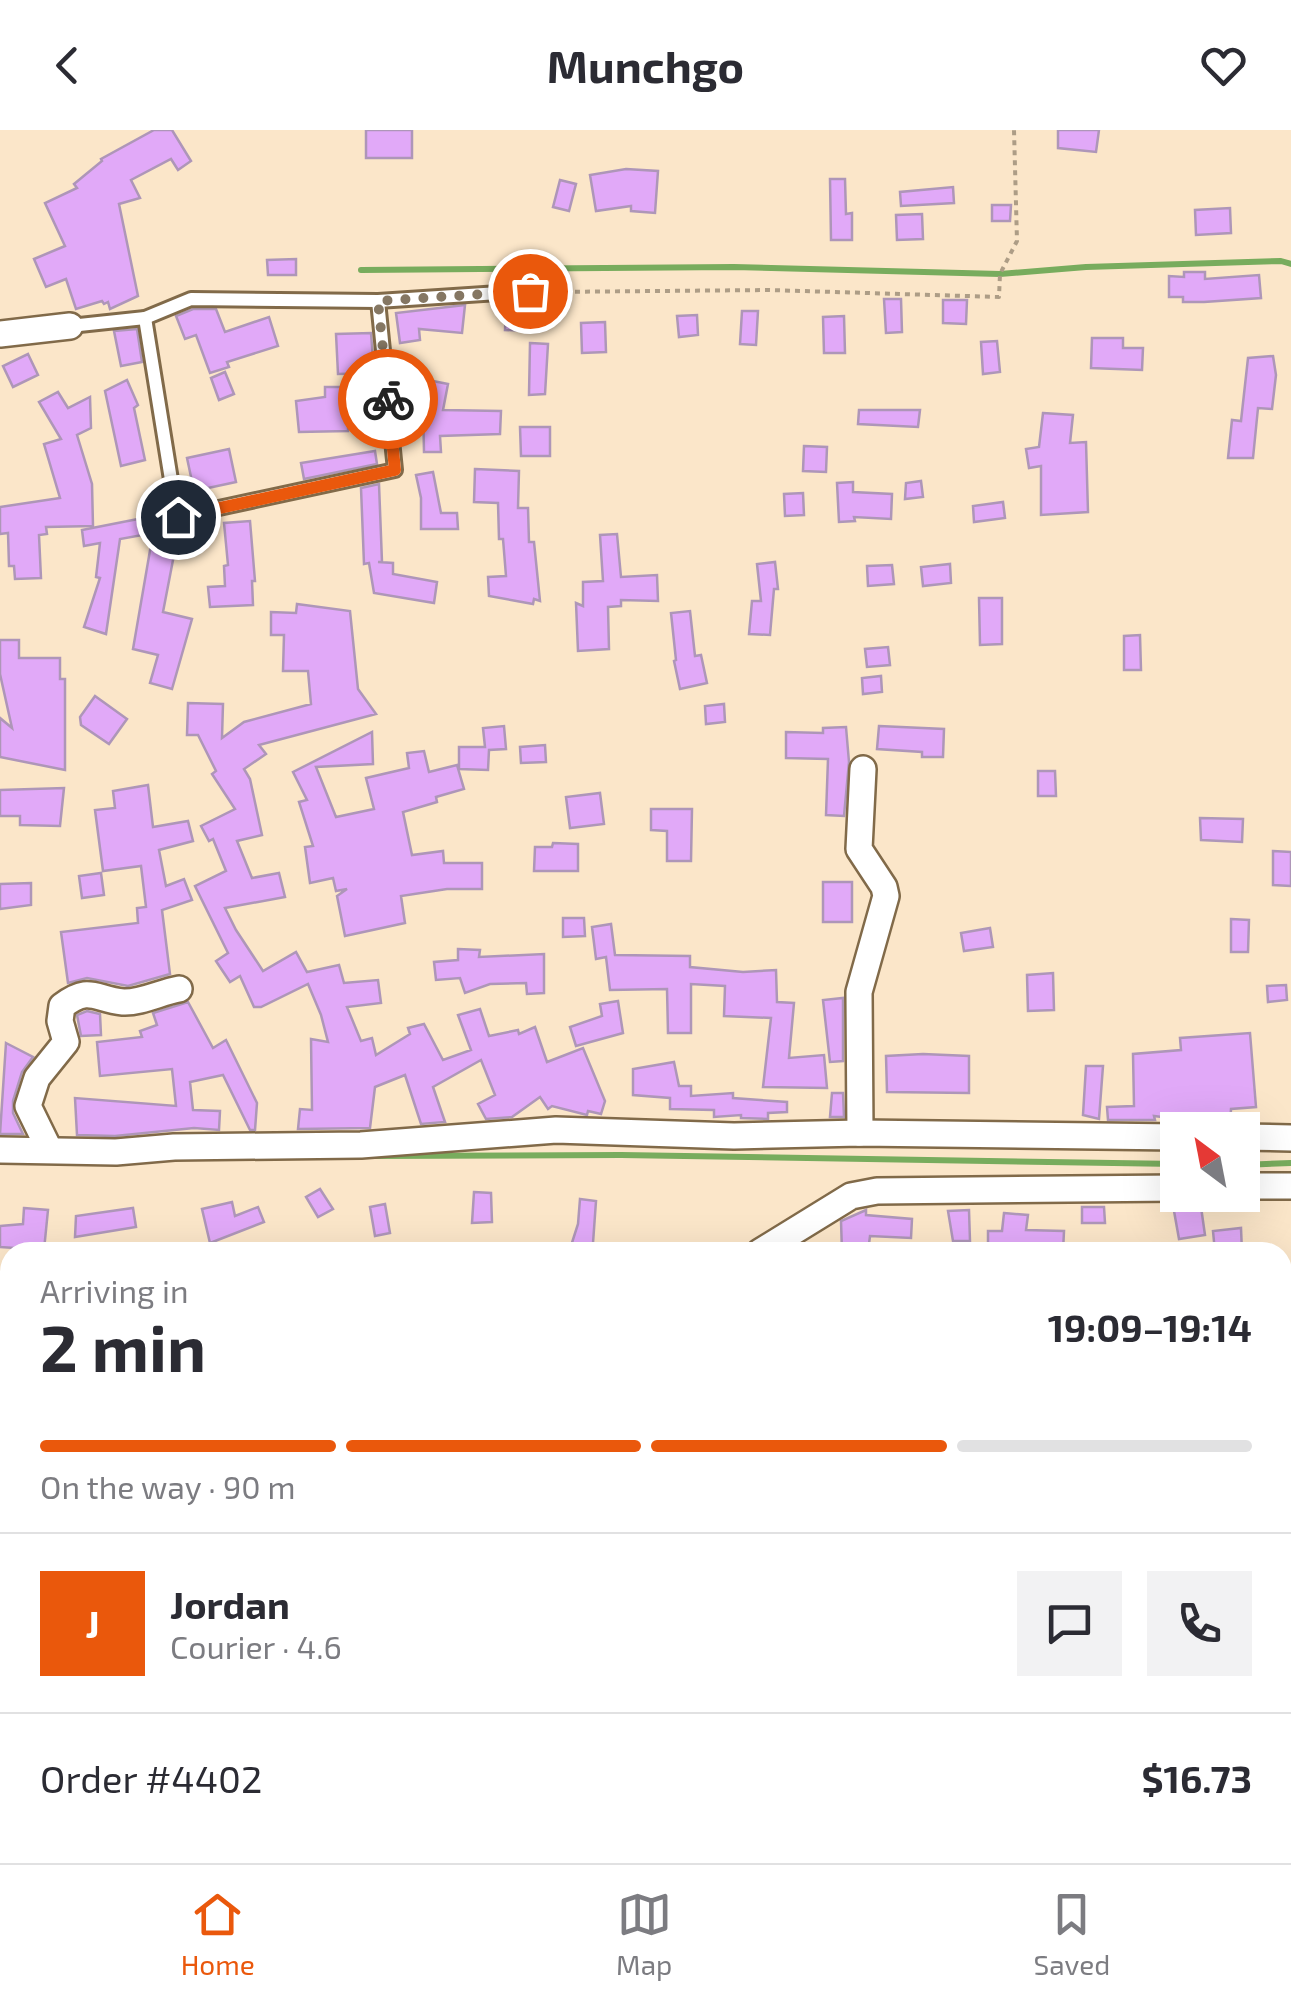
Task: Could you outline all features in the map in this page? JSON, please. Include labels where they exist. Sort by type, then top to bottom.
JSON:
[{"type":"street","points":[[0,334],[70,326]]},
{"type":"street","points":[[860,1133],[859,992],[886,896],[858,849],[863,769]]},
{"type":"street","points":[[50,1148],[28,1106],[36,1078],[66,1042],[60,1021],[62,1006],[77,995],[98,994],[122,1002],[179,989]]},
{"type":"street","points":[[0,1150],[116,1152],[174,1147],[361,1146],[556,1130],[734,1136],[860,1133],[1160,1137]]},
{"type":"street","points":[[1260,1138],[1291,1138]]},
{"type":"street","points":[[1260,1186],[1291,1186]]},
{"type":"street","points":[[776,1242],[851,1196],[877,1191],[1160,1188]]},
{"type":"lane","points":[[70,326],[145,318],[191,299],[378,301],[530,291]]},
{"type":"lane","points":[[145,318],[178,517],[395,470],[378,301]]},
{"type":"path","points":[[530,291],[769,290],[999,297],[1000,274],[1017,241],[1014,130]]},
{"type":"building","points":[[154,130],[172,130],[191,161],[178,170],[171,159],[131,180],[140,198],[119,204],[138,296],[110,309],[108,302],[102,301],[76,309],[66,279],[46,287],[34,259],[65,246],[45,203],[77,188],[74,184],[101,159]]},
{"type":"building","points":[[366,130],[412,130],[412,158],[366,158]]},
{"type":"building","points":[[1058,130],[1099,130],[1096,152],[1058,148]]},
{"type":"building","points":[[626,169],[658,171],[655,213],[631,211],[631,206],[596,211],[590,175]]},
{"type":"building","points":[[830,179],[845,179],[846,214],[852,213],[852,240],[831,240]]},
{"type":"building","points":[[560,180],[576,184],[569,211],[553,207]]},
{"type":"building","points":[[953,187],[954,203],[901,206],[900,192]]},
{"type":"building","points":[[992,205],[1011,205],[1010,221],[992,221]]},
{"type":"building","points":[[1230,208],[1231,233],[1196,235],[1195,210]]},
{"type":"building","points":[[922,214],[923,239],[897,240],[896,215]]},
{"type":"building","points":[[296,259],[296,275],[268,275],[267,260]]},
{"type":"building","points":[[1184,272],[1205,272],[1205,279],[1259,275],[1261,298],[1183,302],[1183,297],[1169,297],[1169,276],[1184,277]]},
{"type":"building","points":[[884,299],[901,299],[902,332],[886,333]]},
{"type":"building","points":[[943,300],[967,300],[966,324],[943,323]]},
{"type":"building","points":[[465,305],[462,333],[419,329],[420,340],[400,343],[396,313]]},
{"type":"building","points":[[506,307],[533,309],[531,331],[505,330]]},
{"type":"building","points":[[193,309],[216,309],[225,332],[269,317],[278,346],[227,362],[229,367],[210,373],[196,335],[185,339],[176,316]]},
{"type":"building","points":[[742,311],[758,311],[756,345],[740,344]]},
{"type":"building","points":[[697,315],[698,335],[679,337],[677,316]]},
{"type":"building","points":[[844,316],[845,353],[824,353],[823,317]]},
{"type":"building","points":[[605,322],[606,352],[582,353],[581,323]]},
{"type":"building","points":[[137,329],[142,362],[121,366],[114,331]]},
{"type":"building","points":[[371,333],[374,373],[338,374],[336,334]]},
{"type":"building","points":[[1092,338],[1123,338],[1123,348],[1143,348],[1142,370],[1091,368]]},
{"type":"building","points":[[997,341],[1000,372],[983,374],[981,342]]},
{"type":"building","points":[[530,343],[548,344],[545,394],[529,395]]},
{"type":"building","points":[[28,354],[38,375],[13,387],[3,366]]},
{"type":"building","points":[[1273,356],[1276,375],[1272,409],[1258,408],[1253,458],[1228,458],[1232,420],[1241,421],[1248,358]]},
{"type":"building","points":[[225,372],[234,394],[219,400],[211,378]]},
{"type":"building","points":[[127,380],[138,405],[134,408],[145,460],[121,466],[105,391]]},
{"type":"building","points":[[428,380],[448,384],[443,410],[501,411],[500,434],[440,436],[441,452],[424,452],[423,403]]},
{"type":"building","points":[[325,387],[349,387],[348,431],[299,432],[296,401],[325,397]]},
{"type":"building","points":[[58,392],[68,408],[90,397],[91,428],[77,435],[92,484],[93,526],[46,527],[47,534],[39,535],[41,578],[15,579],[14,566],[9,566],[8,533],[0,534],[0,507],[60,498],[44,444],[61,439],[39,402]]},
{"type":"building","points":[[859,410],[920,410],[918,427],[858,424]]},
{"type":"building","points":[[1043,413],[1073,415],[1070,443],[1086,442],[1088,512],[1041,515],[1041,466],[1029,468],[1026,449],[1039,447]]},
{"type":"building","points":[[520,427],[550,427],[550,456],[521,456]]},
{"type":"building","points":[[804,446],[827,447],[826,472],[803,471]]},
{"type":"building","points":[[229,449],[236,482],[194,491],[187,458]]},
{"type":"building","points":[[375,451],[377,464],[304,479],[301,463]]},
{"type":"building","points":[[475,469],[519,471],[518,508],[528,508],[529,542],[534,542],[540,601],[534,599],[533,604],[489,596],[488,577],[506,576],[503,539],[499,539],[498,503],[474,502]]},
{"type":"building","points":[[433,472],[441,513],[457,513],[458,529],[421,529],[416,475]]},
{"type":"building","points":[[921,481],[923,497],[905,499],[906,483]]},
{"type":"building","points":[[853,482],[853,492],[892,494],[891,519],[854,517],[855,521],[839,522],[837,483]]},
{"type":"building","points":[[379,484],[382,562],[378,562],[393,563],[393,574],[437,582],[434,603],[374,593],[369,563],[364,564],[361,488]]},
{"type":"building","points":[[803,493],[804,515],[785,516],[784,494]]},
{"type":"building","points":[[1003,502],[1005,518],[974,522],[973,506]]},
{"type":"building","points":[[165,506],[167,520],[178,534],[163,612],[192,619],[172,689],[150,683],[158,655],[133,649],[153,533],[120,539],[106,634],[84,627],[100,578],[96,577],[100,543],[84,546],[82,530],[143,518],[141,511]]},
{"type":"building","points":[[250,521],[253,605],[210,607],[208,587],[225,586],[224,566],[228,565],[224,523]]},
{"type":"building","points":[[617,534],[621,577],[657,575],[658,601],[621,600],[621,606],[608,607],[609,649],[578,651],[576,603],[583,606],[583,582],[603,581],[600,535]]},
{"type":"building","points":[[775,562],[778,589],[774,589],[770,635],[749,634],[752,601],[761,601],[757,564]]},
{"type":"building","points":[[950,564],[951,583],[923,586],[921,567]]},
{"type":"building","points":[[892,565],[894,584],[868,586],[867,566]]},
{"type":"building","points":[[979,598],[1002,598],[1002,644],[980,645]]},
{"type":"building","points":[[297,604],[350,611],[358,689],[376,714],[259,745],[266,754],[244,769],[250,779],[262,835],[237,841],[252,878],[279,873],[285,897],[225,908],[236,930],[263,971],[296,952],[307,972],[339,965],[344,983],[378,980],[381,1003],[347,1007],[361,1041],[372,1038],[376,1055],[410,1034],[408,1028],[424,1024],[443,1060],[471,1050],[458,1015],[480,1009],[489,1036],[518,1030],[519,1034],[535,1027],[547,1062],[583,1048],[605,1101],[601,1114],[588,1111],[587,1115],[552,1106],[548,1109],[540,1097],[512,1117],[486,1119],[478,1104],[495,1095],[481,1060],[433,1087],[445,1122],[421,1124],[405,1075],[375,1087],[370,1128],[298,1129],[300,1109],[312,1110],[311,1039],[328,1042],[321,1015],[308,984],[254,1007],[240,976],[230,982],[216,961],[228,953],[195,886],[226,871],[213,839],[209,841],[201,826],[235,809],[212,774],[216,771],[198,735],[187,735],[188,703],[223,704],[222,738],[244,722],[311,704],[308,671],[283,671],[284,635],[271,635],[271,612],[296,613]]},
{"type":"building","points":[[690,611],[695,656],[701,655],[707,683],[680,689],[671,613]]},
{"type":"building","points":[[1140,635],[1141,670],[1124,670],[1124,636]]},
{"type":"building","points":[[0,640],[19,640],[19,658],[60,658],[60,679],[65,679],[65,770],[0,757],[0,718],[12,728],[0,674]]},
{"type":"building","points":[[888,647],[890,665],[867,667],[865,649]]},
{"type":"building","points":[[881,676],[882,692],[863,694],[862,678]]},
{"type":"building","points":[[95,696],[127,719],[109,744],[81,725],[80,717]]},
{"type":"building","points":[[724,704],[725,722],[706,724],[705,706]]},
{"type":"building","points":[[504,726],[506,749],[489,750],[488,770],[459,769],[459,747],[485,747],[483,728]]},
{"type":"building","points":[[879,726],[944,729],[943,757],[877,749]]},
{"type":"building","points":[[846,727],[849,762],[844,816],[826,815],[828,759],[786,758],[786,732],[823,733],[823,728]]},
{"type":"building","points":[[372,732],[373,764],[316,767],[336,817],[374,809],[366,778],[409,768],[407,753],[424,751],[429,772],[457,765],[464,789],[403,812],[412,855],[443,851],[444,863],[482,863],[482,889],[447,889],[401,896],[405,923],[345,936],[337,896],[347,889],[336,891],[333,878],[310,883],[305,847],[313,846],[299,802],[307,800],[293,772]]},
{"type":"building","points":[[545,745],[546,762],[521,763],[520,747]]},
{"type":"building","points":[[1038,771],[1055,771],[1056,796],[1038,796]]},
{"type":"building","points":[[148,785],[153,827],[188,821],[193,841],[159,850],[166,886],[184,879],[192,900],[162,910],[170,974],[128,986],[87,978],[68,983],[61,932],[138,923],[137,908],[146,907],[141,866],[103,871],[95,810],[115,808],[113,791]]},
{"type":"building","points":[[64,788],[60,826],[20,825],[20,816],[0,816],[0,790]]},
{"type":"building","points":[[600,793],[604,824],[570,828],[566,797]]},
{"type":"building","points":[[651,809],[692,809],[691,861],[667,861],[667,831],[651,830]]},
{"type":"building","points":[[1200,818],[1243,819],[1242,842],[1201,840]]},
{"type":"building","points":[[553,843],[578,844],[578,871],[534,871],[535,847],[552,847]]},
{"type":"building","points":[[1273,851],[1291,852],[1291,886],[1273,885]]},
{"type":"building","points":[[101,873],[104,895],[82,898],[79,876]]},
{"type":"building","points":[[823,882],[852,882],[852,922],[823,922]]},
{"type":"building","points":[[31,883],[31,905],[0,909],[0,884]]},
{"type":"building","points":[[563,918],[584,918],[585,936],[563,937]]},
{"type":"building","points":[[1231,919],[1249,920],[1248,952],[1231,952]]},
{"type":"building","points":[[611,924],[615,955],[690,956],[690,967],[743,972],[776,970],[777,1002],[794,1003],[789,1058],[824,1055],[827,1088],[763,1087],[771,1018],[724,1016],[725,986],[691,984],[691,1033],[668,1033],[667,989],[610,990],[606,957],[596,959],[592,927]]},
{"type":"building","points":[[990,928],[993,947],[964,951],[961,933]]},
{"type":"building","points":[[458,949],[480,950],[479,957],[544,954],[544,993],[527,994],[526,983],[490,984],[465,993],[460,978],[436,980],[434,962],[458,960]]},
{"type":"building","points":[[1053,973],[1054,1010],[1028,1011],[1027,975]]},
{"type":"building","points":[[1286,985],[1287,1000],[1268,1002],[1267,986]]},
{"type":"building","points":[[843,998],[843,1061],[830,1062],[823,1000]]},
{"type":"building","points":[[618,1001],[623,1033],[576,1046],[570,1027],[602,1016],[600,1004]]},
{"type":"building","points":[[188,1002],[213,1048],[226,1040],[257,1103],[255,1130],[250,1130],[223,1075],[190,1082],[193,1110],[220,1111],[219,1130],[77,1135],[75,1098],[176,1106],[172,1069],[100,1076],[97,1042],[142,1037],[140,1031],[157,1025],[153,1013]]},
{"type":"building","points":[[87,1011],[100,1014],[101,1035],[81,1036],[77,1015]]},
{"type":"building","points":[[1250,1033],[1256,1107],[1231,1112],[1160,1112],[1155,1120],[1108,1120],[1107,1107],[1134,1106],[1133,1054],[1181,1050],[1180,1038]]},
{"type":"building","points":[[6,1043],[33,1057],[22,1072],[13,1101],[13,1113],[23,1134],[0,1134]]},
{"type":"building","points":[[886,1056],[969,1056],[969,1093],[887,1092]]},
{"type":"building","points":[[674,1062],[679,1086],[691,1086],[691,1096],[733,1093],[733,1098],[787,1102],[787,1112],[768,1113],[768,1119],[714,1117],[714,1110],[670,1109],[670,1098],[633,1095],[633,1069]]},
{"type":"building","points":[[1086,1066],[1103,1066],[1099,1119],[1083,1115]]},
{"type":"building","points":[[832,1093],[843,1093],[844,1117],[830,1117]]},
{"type":"building","points":[[320,1189],[333,1209],[318,1217],[306,1197]]},
{"type":"building","points":[[474,1192],[491,1193],[492,1222],[472,1223]]},
{"type":"building","points":[[580,1199],[596,1201],[593,1242],[572,1242]]},
{"type":"building","points":[[232,1202],[235,1216],[258,1207],[264,1222],[210,1242],[202,1209]]},
{"type":"building","points":[[385,1204],[390,1233],[375,1236],[370,1207]]},
{"type":"building","points":[[1082,1207],[1104,1207],[1105,1223],[1082,1223]]},
{"type":"building","points":[[24,1208],[48,1210],[45,1242],[0,1242],[0,1226],[23,1224]]},
{"type":"building","points":[[133,1208],[136,1227],[75,1237],[76,1216]]},
{"type":"building","points":[[866,1210],[866,1215],[912,1219],[911,1238],[870,1236],[869,1242],[842,1242],[841,1221]]},
{"type":"building","points":[[969,1210],[970,1241],[953,1241],[948,1211]]},
{"type":"building","points":[[1174,1212],[1202,1212],[1205,1235],[1179,1239]]},
{"type":"building","points":[[1004,1213],[1028,1215],[1026,1230],[1064,1231],[1063,1242],[988,1242],[988,1231],[1002,1231]]},
{"type":"building","points":[[1241,1228],[1242,1242],[1214,1242],[1213,1231]]},
{"type":"waterway","points":[[361,270],[734,267],[1000,274],[1086,267],[1281,261],[1291,264]]},
{"type":"waterway","points":[[371,1156],[621,1155],[1160,1164]]},
{"type":"waterway","points":[[1260,1164],[1291,1163]]},
{"type":"way so far","points":[[388,399],[378,301],[530,291]]},
{"type":"route","points":[[178,517],[395,470],[388,399]]}]
